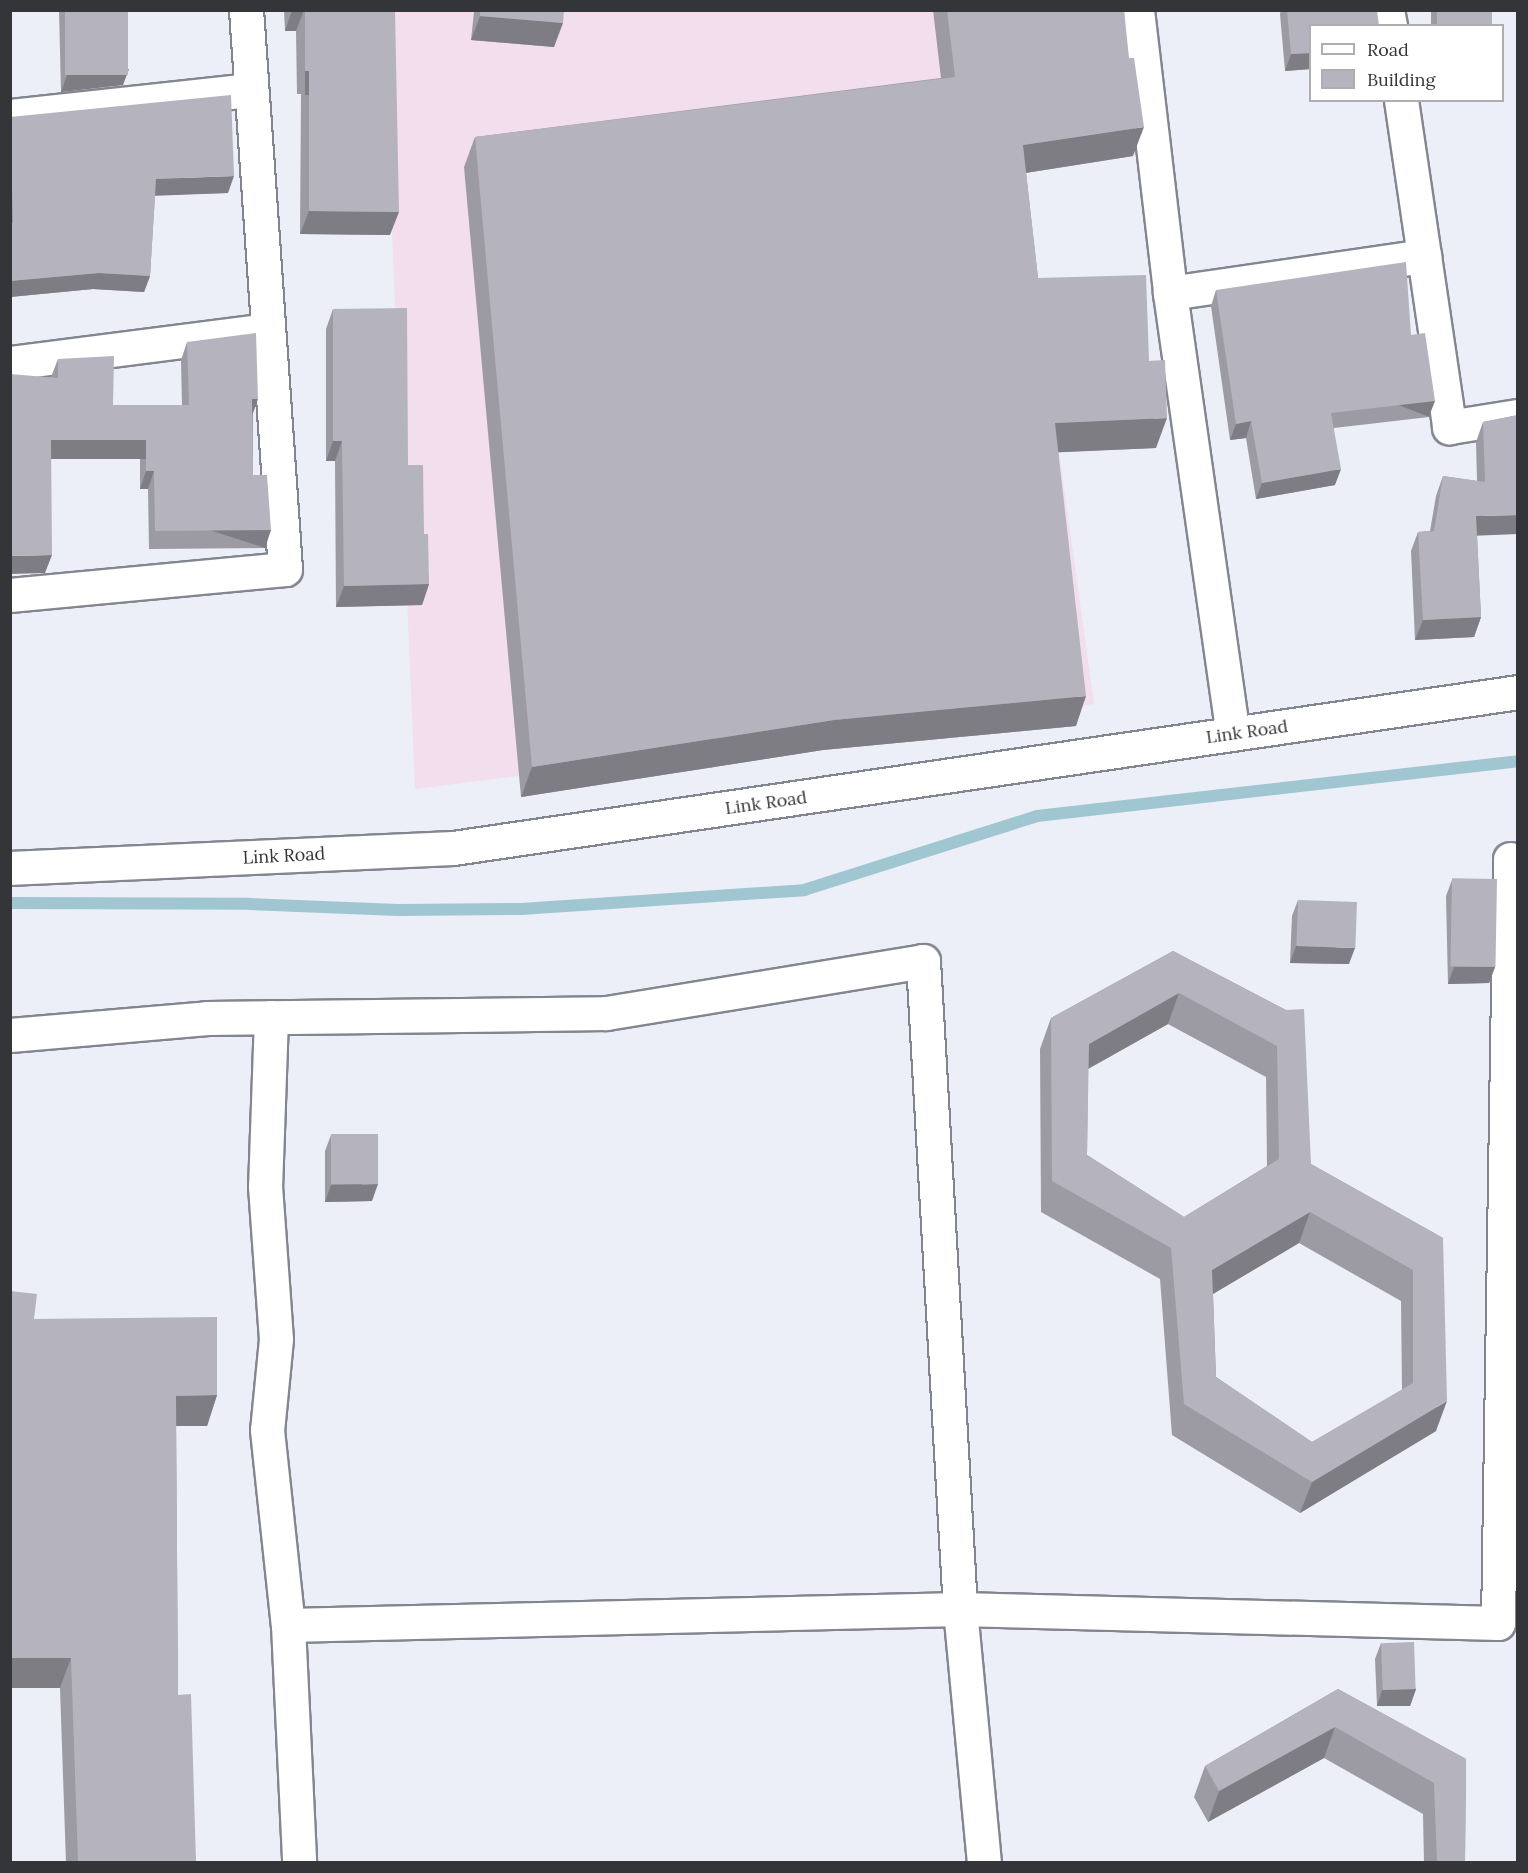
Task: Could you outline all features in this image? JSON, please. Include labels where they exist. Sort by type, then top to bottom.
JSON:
[{"type":"street","points":[[10,595],[285,569],[266,330],[246,10]]},
{"type":"street","points":[[1137,10],[1170,293],[1233,734]]},
{"type":"street","points":[[10,116],[251,90]]},
{"type":"street","points":[[1401,102],[1449,428],[1518,416]]},
{"type":"street","points":[[1170,293],[1424,256]]},
{"type":"street","points":[[10,363],[266,330]]},
{"type":"street","name":"Link Road","points":[[10,868],[453,848],[1518,692]]},
{"type":"street","points":[[288,1625],[960,1609],[1508,1623],[1510,859]]},
{"type":"street","points":[[10,1035],[207,1018],[606,1012],[923,961],[960,1609],[984,1863]]},
{"type":"street","points":[[271,1017],[265,1186],[276,1339],[267,1430],[288,1625],[299,1863]]},
{"type":"shaded area","points":[[383,11],[998,11],[1094,704],[415,789]]},
{"type":"building","points":[[65,10],[128,10],[128,75],[65,75]]},
{"type":"building","points":[[305,10],[395,10],[399,212],[309,211],[309,71],[305,71]]},
{"type":"building","points":[[480,10],[564,10],[563,23],[480,16]]},
{"type":"building","points":[[947,10],[1124,10],[1129,58],[1134,58],[1144,127],[1023,145],[1038,278],[1146,275],[1149,361],[1165,360],[1167,418],[1055,423],[1086,696],[834,720],[532,767],[475,137],[955,77]]},
{"type":"building","points":[[1287,10],[1377,10],[1379,24],[1309,24],[1309,53],[1291,54]]},
{"type":"building","points":[[1437,10],[1492,10],[1492,24],[1437,24]]},
{"type":"building","points":[[231,95],[234,176],[156,179],[150,276],[99,273],[10,281],[10,223],[13,223],[10,117]]},
{"type":"building","points":[[1406,262],[1411,335],[1425,333],[1435,401],[1331,413],[1341,469],[1262,483],[1251,421],[1236,424],[1216,290]]},
{"type":"building","points":[[407,308],[408,465],[423,465],[424,534],[428,534],[429,584],[344,586],[342,441],[333,441],[333,309]]},
{"type":"building","points":[[256,333],[258,399],[252,399],[253,475],[267,475],[271,530],[155,531],[154,471],[146,471],[146,440],[51,440],[52,555],[10,556],[10,374],[58,378],[58,359],[114,356],[113,405],[189,405],[187,342]]},
{"type":"building","points":[[1518,415],[1518,515],[1476,516],[1481,617],[1423,620],[1418,532],[1434,531],[1443,476],[1485,482],[1483,422]]},
{"type":"building","points":[[1452,878],[1497,879],[1495,967],[1450,966]]},
{"type":"building","points":[[1298,900],[1357,902],[1355,948],[1296,946]]},
{"type":"building","points":[[1173,951],[1286,1010],[1304,1009],[1311,1164],[1443,1238],[1447,1401],[1312,1482],[1184,1404],[1171,1248],[1052,1181],[1051,1018]],"holes":[[[1179,993],[1277,1046],[1279,1159],[1184,1217],[1087,1155],[1089,1044]],[[1310,1212],[1413,1270],[1413,1383],[1312,1442],[1216,1377],[1212,1270]]]},
{"type":"building","points":[[331,1134],[378,1134],[378,1184],[331,1184]]},
{"type":"building","points":[[10,1291],[37,1294],[34,1319],[217,1317],[217,1395],[176,1396],[178,1695],[191,1694],[196,1863],[74,1863],[78,1862],[71,1658],[10,1658]]},
{"type":"building","points":[[1414,1642],[1416,1689],[1383,1690],[1381,1643]]},
{"type":"building","points":[[1338,1689],[1466,1759],[1465,1863],[1437,1863],[1434,1783],[1335,1727],[1219,1791],[1205,1766]]},
{"type":"waterway","points":[[10,903],[250,904],[398,910],[521,909],[804,890],[1037,816],[1518,761]]}]
